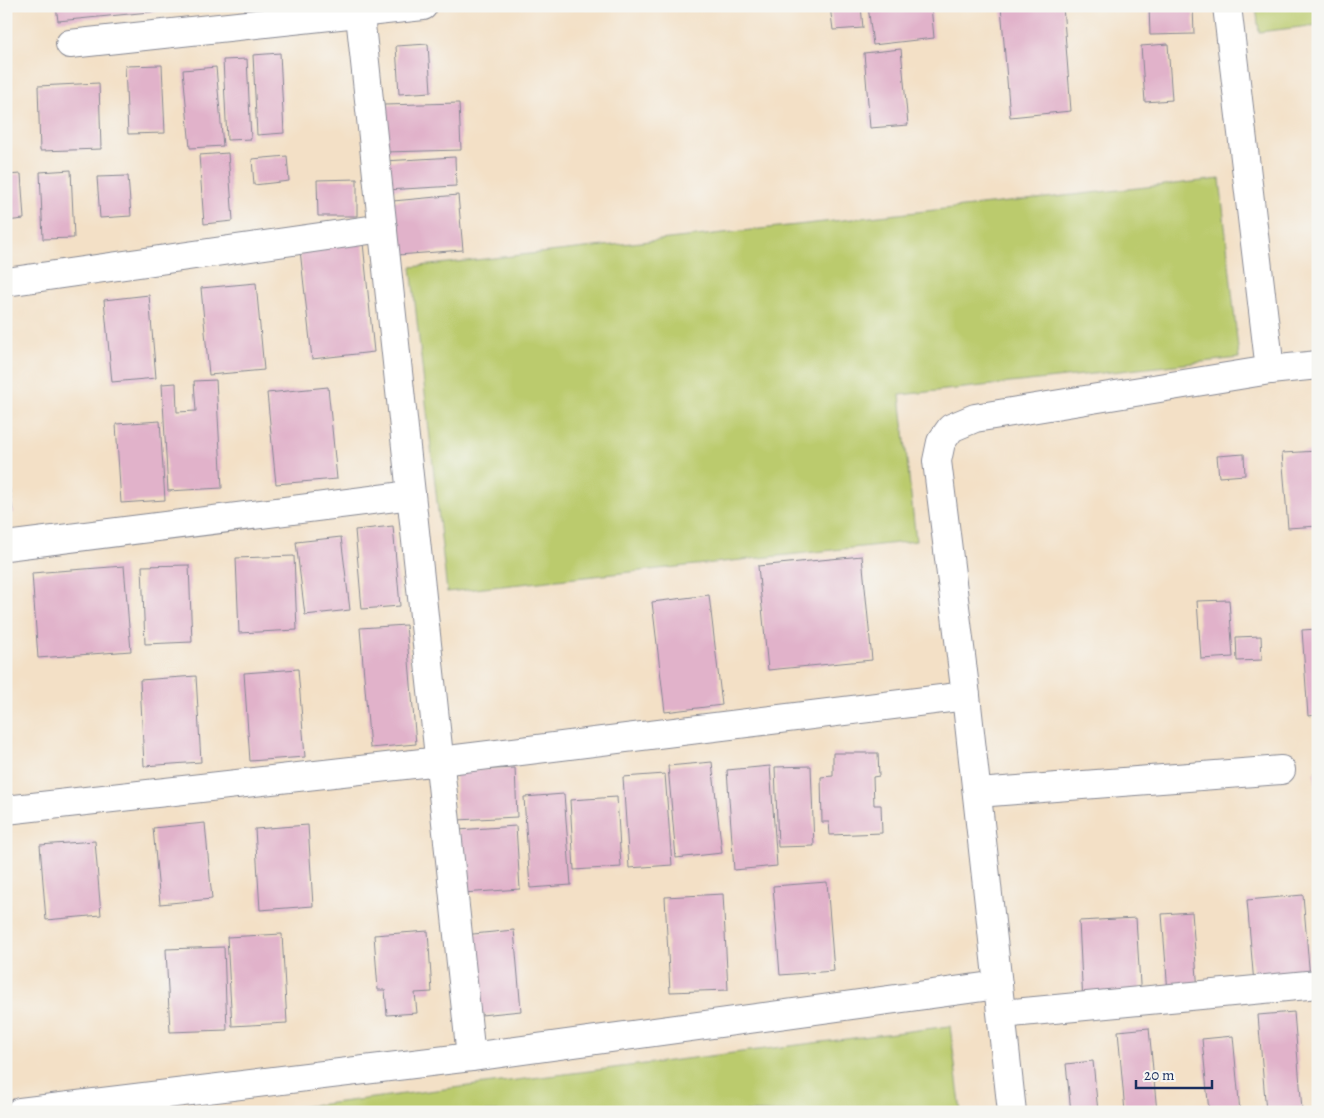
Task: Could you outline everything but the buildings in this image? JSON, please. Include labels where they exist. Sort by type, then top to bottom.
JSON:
[{"type":"street","points":[[70,44],[360,10],[423,6]]},
{"type":"street","points":[[1228,6],[1270,370]]},
{"type":"street","points":[[360,10],[471,1057]]},
{"type":"street","points":[[6,282],[383,228]]},
{"type":"street","points":[[1012,1112],[966,696],[937,461],[941,442],[951,428],[974,418],[1270,370],[1318,365]]},
{"type":"street","points":[[6,546],[412,494]]},
{"type":"street","points":[[6,810],[440,762],[966,696]]},
{"type":"street","points":[[977,793],[1281,770]]},
{"type":"street","points":[[1002,1014],[1318,984]]},
{"type":"street","points":[[20,1112],[471,1057],[998,985]]},
{"type":"green space","points":[[1256,6],[1318,6],[1318,25],[1259,32]]},
{"type":"green space","points":[[1220,179],[1239,358],[900,395],[916,541],[447,592],[411,267]]},
{"type":"green space","points":[[950,1026],[961,1112],[260,1112]]}]
